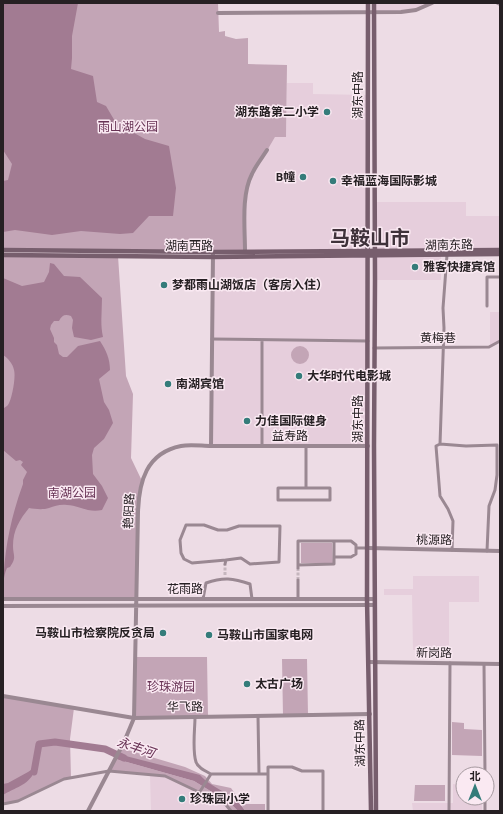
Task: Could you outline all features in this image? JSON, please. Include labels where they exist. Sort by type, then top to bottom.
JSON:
[{"type":"main road","name":"湖东中路","points":[[368,3],[368,605],[371,811]]},
{"type":"main road","name":"湖东中路","points":[[374,3],[374,605],[376,811]]},
{"type":"main road","name":"湖南西路","points":[[3,250],[213,254],[245,251],[367,253]]},
{"type":"main road","points":[[367,253],[500,250]]},
{"type":"main road","name":"湖南西路","points":[[3,255],[367,253]]},
{"type":"main road","name":"湖南东路","points":[[375,253],[447,255],[500,254]]},
{"type":"street","points":[[218,13],[401,12],[416,10],[432,3]]},
{"type":"street","points":[[245,251],[245,211],[247,185],[267,150]]},
{"type":"street","points":[[211,446],[213,254]]},
{"type":"street","points":[[447,255],[443,308],[444,328],[440,444],[436,446],[440,496],[453,521],[452,550]]},
{"type":"street","points":[[487,306],[487,277],[500,277]]},
{"type":"street","points":[[212,339],[368,341]]},
{"type":"street","points":[[262,340],[262,446]]},
{"type":"street","name":"黄梅巷","points":[[374,348],[489,347],[500,341]]},
{"type":"street","points":[[440,444],[466,446],[499,445],[495,490],[489,506],[487,551]]},
{"type":"street","name":"艳阳路","points":[[88,811],[124,742],[134,718],[139,492],[142,481],[152,462],[164,451],[181,446],[211,446]]},
{"type":"street","name":"益寿路","points":[[211,446],[368,446]]},
{"type":"street","points":[[306,446],[306,488]]},
{"type":"street","points":[[278,488],[306,488],[330,488],[330,500],[278,500],[278,488]]},
{"type":"street","points":[[186,525],[204,525],[218,530],[227,530],[239,526],[280,526],[279,562],[250,564],[241,558],[225,562],[192,563],[184,559],[181,552],[180,540],[186,525]]},
{"type":"street","points":[[334,541],[334,557],[334,564],[298,566],[298,541],[334,541],[351,541],[356,545],[356,554],[351,557],[334,557]]},
{"type":"street","points":[[356,548],[368,548]]},
{"type":"street","name":"桃源路","points":[[368,548],[500,551]]},
{"type":"street","points":[[203,599],[206,584],[225,577],[250,584],[252,599]]},
{"type":"street","points":[[298,580],[298,599]]},
{"type":"street","name":"花雨路","points":[[3,599],[374,599]]},
{"type":"street","points":[[3,606],[374,605]]},
{"type":"street","name":"新岗路","points":[[369,662],[500,664]]},
{"type":"street","points":[[449,811],[450,663]]},
{"type":"street","points":[[484,664],[485,766]]},
{"type":"street","name":"华飞路","points":[[3,696],[134,718],[370,714]]},
{"type":"street","points":[[258,716],[259,774]]},
{"type":"street","points":[[195,717],[196,762],[202,769],[211,774],[268,774]]},
{"type":"street","points":[[259,767],[292,767],[302,771],[323,771],[323,811]]},
{"type":"street","points":[[268,767],[268,811]]},
{"type":"street","points":[[3,804],[18,801],[42,791],[64,779],[109,771],[165,776],[226,805],[231,811]]},
{"type":"street","points":[[199,793],[211,774]]},
{"type":"shaded area","points":[[3,3],[78,3],[72,36],[71,69],[93,76],[97,102],[106,106],[116,123],[145,139],[169,146],[176,188],[173,216],[149,216],[133,233],[120,234],[81,231],[52,235],[15,230],[3,232],[3,181],[8,180],[12,164],[3,150]]},
{"type":"shaded area","points":[[374,3],[432,3],[416,10],[374,12]]},
{"type":"shaded area","points":[[287,83],[313,83],[313,94],[368,95],[366,251],[245,251],[245,211],[247,185],[275,137],[286,137]]},
{"type":"shaded area","points":[[375,202],[466,202],[466,216],[500,216],[500,250],[375,251]]},
{"type":"shaded area","points":[[375,255],[441,255],[441,280],[375,280]]},
{"type":"shaded area","points":[[368,256],[368,446],[211,446],[213,257]]},
{"type":"shaded area","points":[[50,263],[54,264],[64,276],[80,277],[102,298],[101,322],[103,337],[91,340],[74,337],[72,328],[73,320],[71,316],[67,315],[61,317],[59,321],[54,321],[50,329],[59,354],[63,357],[67,357],[78,346],[100,341],[107,355],[110,370],[99,379],[104,402],[109,410],[113,423],[104,439],[94,448],[92,455],[93,474],[102,486],[108,498],[102,510],[97,511],[64,505],[44,509],[29,508],[20,521],[14,535],[14,559],[10,567],[7,568],[3,586],[8,540],[14,512],[23,480],[27,472],[21,465],[23,462],[20,460],[16,461],[3,450],[3,409],[8,405],[11,398],[14,373],[11,363],[3,355],[3,278],[22,286],[44,282],[49,272]]},
{"type":"shaded area","points":[[490,312],[500,312],[500,341],[490,346]]},
{"type":"shaded area","points":[[413,576],[479,576],[479,602],[449,602],[449,650],[413,650],[412,595],[384,595],[384,589],[413,589]]},
{"type":"shaded area","points":[[118,754],[200,775],[205,780],[230,796],[241,805],[245,811],[238,811],[230,803],[194,781],[116,759]]},
{"type":"shaded area","points":[[31,770],[34,772],[29,780],[3,795],[3,784],[8,783]]},
{"type":"shaded area","name":"珍珠园小学","points":[[150,775],[165,776],[227,805],[231,811],[151,811]]},
{"type":"shaded area","points":[[453,784],[455,784],[455,806],[482,806],[482,811],[413,811],[412,803],[453,803]]},
{"type":"green space","name":"雨山湖公园","points":[[3,3],[218,3],[219,32],[225,31],[225,36],[236,39],[248,38],[248,64],[287,65],[286,137],[275,137],[247,185],[245,211],[245,251],[3,250]]},
{"type":"green space","name":"南湖公园","points":[[3,255],[118,256],[126,376],[133,394],[131,458],[142,481],[138,512],[137,598],[3,599]]},
{"type":"green space","points":[[300,346],[306,349],[309,355],[306,361],[300,364],[294,361],[291,355],[294,349]]},
{"type":"green space","points":[[301,543],[332,543],[333,563],[301,563]]},
{"type":"green space","name":"珍珠游园","points":[[136,657],[207,657],[208,717],[134,718]]},
{"type":"green space","points":[[282,659],[307,659],[308,715],[283,716]]},
{"type":"green space","points":[[3,696],[74,708],[70,739],[71,778],[62,780],[18,801],[3,804]]},
{"type":"green space","points":[[452,722],[464,723],[464,729],[482,730],[482,756],[452,755]]},
{"type":"green space","points":[[121,748],[185,767],[205,776],[212,784],[231,788],[241,804],[206,782],[118,754]]},
{"type":"green space","points":[[116,759],[194,781],[230,803],[238,811],[231,811],[226,805],[165,776],[109,771]]},
{"type":"green space","points":[[415,785],[445,785],[445,801],[414,801]]},
{"type":"green space","points":[[241,804],[265,804],[265,811],[245,811]]},
{"type":"waterway","name":"永丰河","points":[[34,772],[39,744],[55,742],[105,749],[124,758]]},
{"type":"tunnel","points":[[225,564],[225,575]]},
{"type":"tunnel","points":[[298,568],[298,580]]},
{"type":"place","name":"湖东路第二小学","points":[[327,112]]},
{"type":"place","name":"B幢","points":[[303,177]]},
{"type":"place","name":"幸福蓝海国际影城","points":[[333,181]]},
{"type":"place","name":"雅客快捷宾馆","points":[[415,267]]},
{"type":"place","name":"梦都雨山湖饭店（客房入住）","points":[[164,285]]},
{"type":"place","name":"大华时代电影城","points":[[299,376]]},
{"type":"place","name":"南湖宾馆","points":[[168,384]]},
{"type":"place","name":"力佳国际健身","points":[[247,421]]},
{"type":"place","name":"马鞍山市检察院反贪局","points":[[163,633]]},
{"type":"place","name":"马鞍山市国家电网","points":[[209,635]]},
{"type":"place","name":"太古广场","points":[[247,684]]},
{"type":"place","name":"珍珠园小学","points":[[182,799]]},
{"type":"district","name":"马鞍山市","points":[[370,238]]}]
